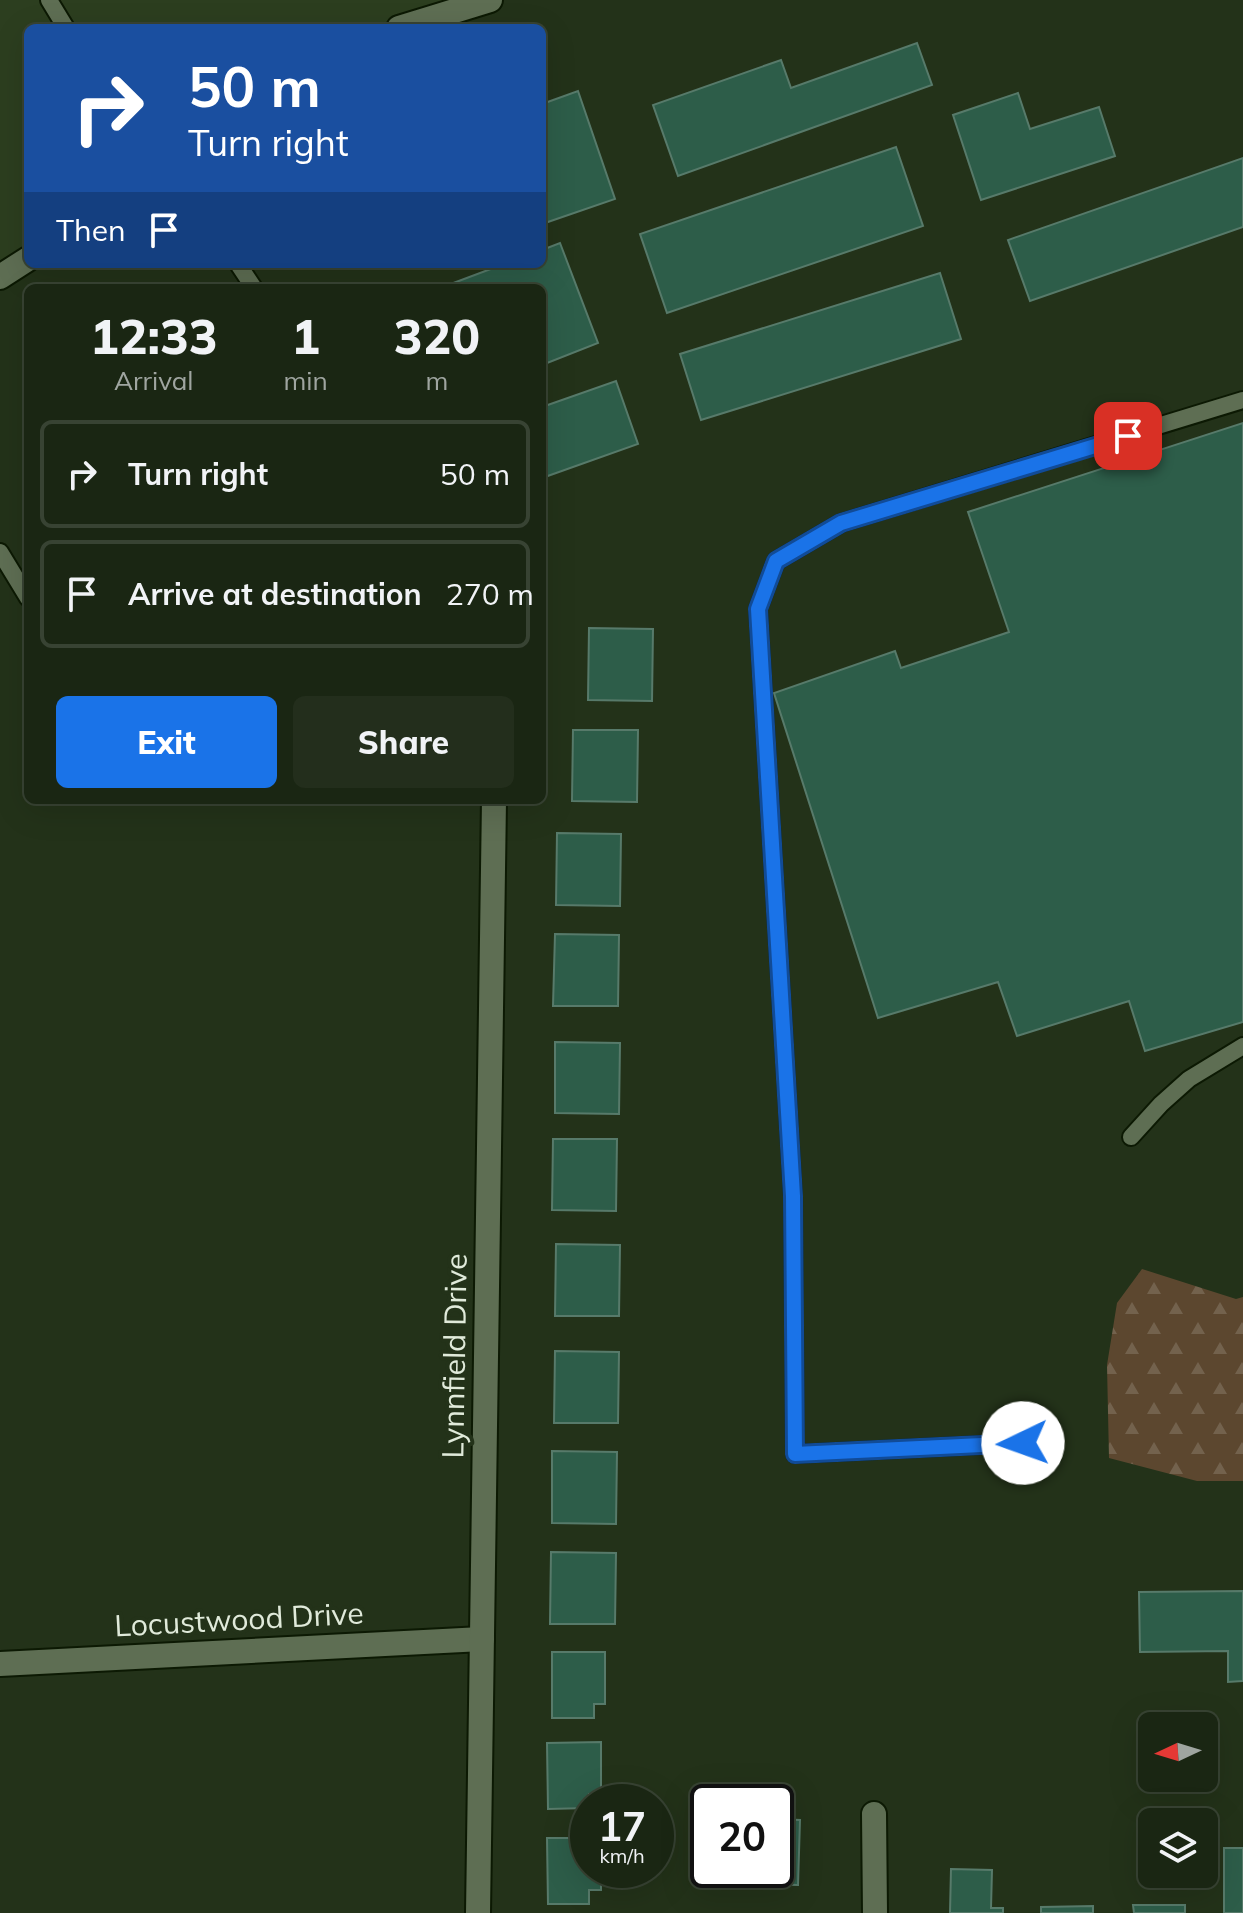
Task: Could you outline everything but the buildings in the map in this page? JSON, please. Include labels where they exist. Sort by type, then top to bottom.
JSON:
[{"type":"street","points":[[412,24],[490,0]]},
{"type":"street","points":[[0,277],[24,262]]},
{"type":"street","name":"Lynnfield Drive","points":[[478,1913],[494,804]]},
{"type":"street","name":"Locustwood Drive","points":[[0,1664],[482,1639]]},
{"type":"street","points":[[874,1814],[875,1913]]},
{"type":"lane","points":[[49,0],[64,24]]},
{"type":"lane","points":[[1023,1443],[795,1454],[793,1196],[758,609],[776,561],[841,523],[1243,400]]},
{"type":"lane","points":[[0,552],[24,591]]},
{"type":"lane","points":[[1131,1137],[1189,1079],[1243,1046]]},
{"type":"shaded area","points":[[0,0],[490,0],[421,24],[24,24],[24,260],[0,275]]},
{"type":"green space","points":[[1142,1269],[1236,1299],[1243,1297],[1243,1481],[1197,1481],[1109,1458],[1107,1365],[1117,1303]]},
{"type":"route","points":[[1023,1443],[795,1454],[793,1196],[758,609],[776,561],[841,523],[1128,436]]}]
